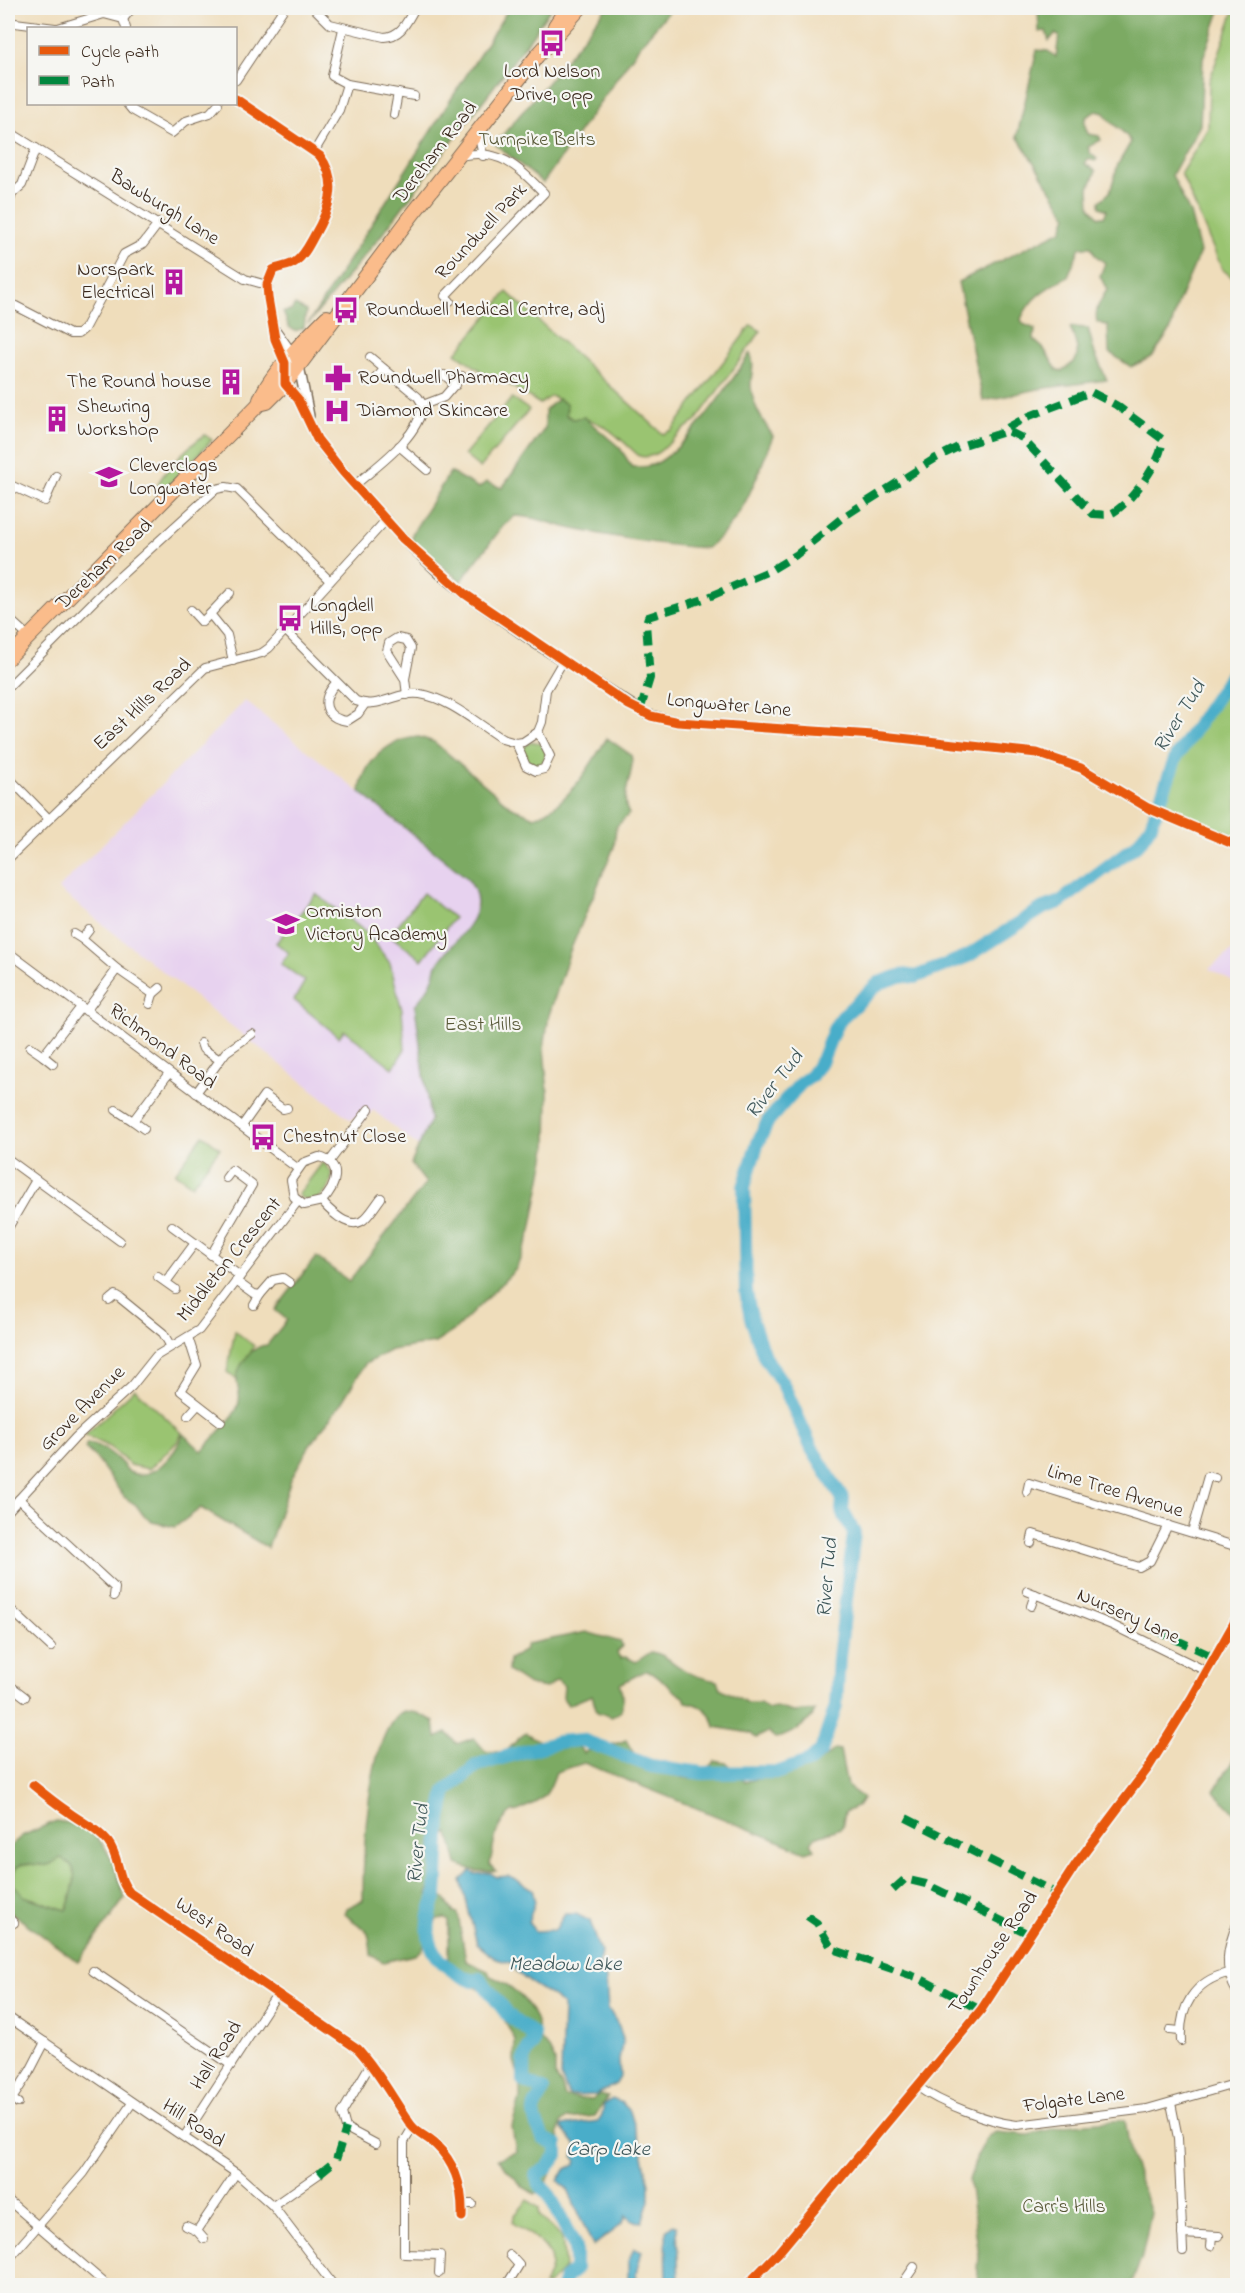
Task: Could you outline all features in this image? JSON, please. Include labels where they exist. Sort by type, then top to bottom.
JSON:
[{"type":"highway","name":"Dereham Road","points":[[537,56],[567,8]]},
{"type":"highway","name":"Dereham Road","points":[[259,404],[261,395],[367,275],[537,56],[580,8]]},
{"type":"highway","name":"Dereham Road","points":[[8,658],[259,404],[274,396],[285,384],[293,361]]},
{"type":"street","points":[[123,20],[132,8]]},
{"type":"street","points":[[237,78],[284,8]]},
{"type":"street","points":[[314,8],[325,22],[343,29],[391,37],[403,29],[415,8]]},
{"type":"street","points":[[60,27],[109,11],[123,20],[126,27]]},
{"type":"street","points":[[15,22],[50,27]]},
{"type":"street","points":[[343,29],[332,76],[347,84],[414,96]]},
{"type":"street","points":[[314,152],[339,110],[347,84]]},
{"type":"street","points":[[394,115],[398,93]]},
{"type":"street","points":[[237,100],[314,152],[326,165],[331,203],[328,212],[303,255],[290,265],[273,270],[267,285],[275,339],[293,361]]},
{"type":"street","points":[[128,105],[172,137],[186,121],[210,114],[217,105]]},
{"type":"street","name":"Bawburgh Lane","points":[[8,131],[159,223],[245,279],[267,285]]},
{"type":"street","points":[[478,132],[483,156]]},
{"type":"street","points":[[8,206],[12,194],[22,185],[36,148]]},
{"type":"street","name":"Roundwell Park","points":[[445,296],[544,192],[506,159],[473,154],[459,156]]},
{"type":"street","points":[[8,302],[70,334],[78,334],[84,329],[124,254],[144,244],[159,223]]},
{"type":"street","points":[[275,328],[293,361]]},
{"type":"street","points":[[356,485],[399,446],[417,425],[423,405],[418,397],[370,357]]},
{"type":"street","name":"Longwater Lane","points":[[293,361],[310,422]]},
{"type":"street","points":[[376,379],[384,369]]},
{"type":"street","points":[[444,375],[456,385]]},
{"type":"street","points":[[423,405],[444,397],[462,376]]},
{"type":"street","name":"Longwater Lane","points":[[285,384],[332,460],[403,539],[456,587],[630,705],[663,719],[873,735],[1029,751],[1082,768],[1148,808],[1238,846]]},
{"type":"street","points":[[399,446],[427,470]]},
{"type":"street","points":[[8,484],[28,491],[43,505],[56,476]]},
{"type":"street","name":"Dereham Road","points":[[8,687],[208,495],[226,486],[237,489],[330,581]]},
{"type":"street","name":"East Hills Road","points":[[8,860],[205,668],[262,652],[387,519]]},
{"type":"street","points":[[191,610],[202,622],[230,593]]},
{"type":"street","points":[[210,614],[227,635],[233,661]]},
{"type":"street","points":[[8,618],[29,636]]},
{"type":"street","points":[[285,630],[356,701],[375,705],[406,695],[418,694],[437,700],[502,739],[516,743],[530,739],[538,732]]},
{"type":"street","points":[[405,679],[387,651],[389,643],[397,638],[406,640],[411,648],[405,679],[406,695]]},
{"type":"street","points":[[516,743],[526,766],[532,770],[544,769],[549,763],[550,756],[538,732],[546,690],[563,661]]},
{"type":"street","points":[[336,683],[325,701],[326,710],[331,716],[347,721],[358,714],[365,704]]},
{"type":"street","points":[[8,777],[49,819]]},
{"type":"street","points":[[82,939],[88,930]]},
{"type":"street","points":[[74,934],[117,969],[153,994]]},
{"type":"street","name":"Richmond Road","points":[[8,952],[297,1168]]},
{"type":"street","points":[[43,1056],[117,969]]},
{"type":"street","points":[[150,1004],[153,994],[160,988]]},
{"type":"street","points":[[196,1093],[226,1052],[252,1034]]},
{"type":"street","points":[[201,1043],[203,1049],[220,1060]]},
{"type":"street","points":[[30,1047],[53,1065]]},
{"type":"street","points":[[133,1121],[169,1073]]},
{"type":"street","points":[[242,1126],[264,1095],[283,1109],[287,1108]]},
{"type":"street","points":[[330,1161],[369,1109]]},
{"type":"street","points":[[116,1110],[144,1129]]},
{"type":"street","points":[[297,1168],[310,1159],[319,1157],[330,1161],[336,1172],[335,1183],[322,1201],[338,1216],[351,1224],[363,1221],[381,1198]]},
{"type":"street","points":[[8,1159],[120,1241]]},
{"type":"street","points":[[211,1255],[252,1185],[234,1167],[226,1178]]},
{"type":"street","name":"Middleton Crescent","points":[[297,1168],[291,1180],[291,1189],[298,1201],[310,1206],[322,1201]]},
{"type":"street","points":[[8,1228],[36,1180]]},
{"type":"street","name":"Middleton Crescent","points":[[156,1356],[170,1345],[199,1330],[298,1201]]},
{"type":"street","points":[[172,1226],[260,1295]]},
{"type":"street","points":[[166,1282],[195,1242]]},
{"type":"street","points":[[158,1277],[175,1289]]},
{"type":"street","points":[[254,1305],[273,1280],[283,1278],[290,1283]]},
{"type":"street","points":[[109,1300],[115,1295],[120,1298],[163,1333],[170,1345]]},
{"type":"street","points":[[188,1337],[197,1365],[181,1391],[197,1406],[221,1422]]},
{"type":"street","name":"Grove Avenue","points":[[8,1511],[76,1437],[132,1386],[156,1356]]},
{"type":"street","points":[[188,1416],[197,1406]]},
{"type":"street","name":"Lime Tree Avenue","points":[[1192,1532],[1208,1476]]},
{"type":"street","name":"Lime Tree Avenue","points":[[1027,1492],[1030,1479],[1238,1547]]},
{"type":"street","points":[[19,1499],[115,1588],[114,1596]]},
{"type":"street","points":[[1031,1543],[1033,1534],[1139,1567],[1150,1561],[1168,1525]]},
{"type":"street","name":"Nursery Lane","points":[[1031,1606],[1031,1593],[1112,1625],[1206,1671]]},
{"type":"street","points":[[8,1607],[51,1647]]},
{"type":"street","name":"Townhouse Road","points":[[746,2286],[778,2253],[918,2087],[997,1988],[1061,1886],[1148,1768],[1238,1616]]},
{"type":"street","points":[[8,1684],[12,1694],[24,1697]]},
{"type":"street","name":"West Road","points":[[33,1785],[69,1813],[97,1830],[108,1841],[117,1856],[125,1888],[130,1893],[341,2037],[373,2065],[413,2127],[435,2144],[447,2158],[458,2178],[463,2204],[462,2217]]},
{"type":"street","points":[[1238,1921],[1228,1950],[1228,1973],[1238,1994]]},
{"type":"street","points":[[93,1971],[231,2065]]},
{"type":"street","points":[[1181,2041],[1180,2031],[1188,2000],[1197,1987],[1215,1976],[1228,1973]]},
{"type":"street","name":"Hall Road","points":[[184,2137],[277,1994]]},
{"type":"street","name":"Hill Road","points":[[8,2017],[236,2174],[273,2206],[334,2286]]},
{"type":"street","points":[[1170,2030],[1180,2031]]},
{"type":"street","points":[[18,2103],[12,2099],[30,2072],[45,2042]]},
{"type":"street","points":[[373,2065],[342,2113],[346,2128],[376,2144]]},
{"type":"street","name":"Folgate Lane","points":[[918,2087],[978,2114],[1002,2123],[1017,2125],[1129,2112],[1171,2103],[1238,2083]]},
{"type":"street","points":[[338,2099],[347,2103]]},
{"type":"street","points":[[8,2260],[36,2225],[84,2173],[132,2103]]},
{"type":"street","points":[[1171,2103],[1178,2138],[1183,2252]]},
{"type":"street","points":[[404,2264],[404,2142],[413,2127]]},
{"type":"street","points":[[196,2231],[236,2174]]},
{"type":"street","points":[[273,2206],[319,2174]]},
{"type":"street","points":[[8,2200],[108,2286]]},
{"type":"street","points":[[463,2204],[472,2204]]},
{"type":"street","points":[[186,2226],[196,2231],[204,2239]]},
{"type":"street","points":[[1182,2234],[1215,2236],[1211,2246]]},
{"type":"street","points":[[404,2254],[444,2255],[439,2273]]},
{"type":"street","points":[[506,2286],[519,2265],[510,2255]]},
{"type":"street","points":[[901,2286],[914,2267]]},
{"type":"shaded area","name":"Ormiston Victory Academy","points":[[245,701],[466,877],[474,886],[477,895],[474,917],[464,934],[437,966],[433,980],[415,1006],[430,1120],[419,1147],[373,1110],[362,1124],[354,1117],[351,1120],[58,889]]},
{"type":"shaded area","points":[[1237,947],[1237,984],[1209,969]]},
{"type":"green space","points":[[509,8],[551,8],[380,237],[308,324]]},
{"type":"green space","name":"Turnpike Belts","points":[[606,8],[672,8],[641,44],[543,183],[495,144],[548,82]]},
{"type":"green space","points":[[1038,8],[1221,8],[1203,59],[1200,125],[1172,175],[1190,213],[1200,252],[1178,303],[1170,331],[1152,357],[1131,367],[1109,352],[1108,326],[1097,322],[1097,309],[1107,290],[1100,276],[1105,263],[1095,255],[1091,247],[1080,247],[1068,276],[1035,298],[1021,319],[1023,324],[1035,329],[1034,340],[1044,349],[1057,370],[1062,371],[1074,362],[1077,355],[1070,327],[1088,328],[1095,354],[1107,380],[1038,389],[983,401],[958,282],[1062,230],[1067,215],[1017,136],[1037,50],[1048,51],[1056,57],[1059,36],[1055,34],[1049,41],[1046,31],[1039,32]],"holes":[[[1096,111],[1104,113],[1131,142],[1118,164],[1110,192],[1100,201],[1100,207],[1107,210],[1104,217],[1099,217],[1090,207],[1089,188],[1096,171],[1085,164],[1088,159],[1095,161],[1097,159],[1090,153],[1088,147],[1101,140],[1099,136],[1088,134],[1084,123],[1086,117]]]},
{"type":"green space","points":[[1235,8],[1238,8],[1237,281],[1222,269],[1181,173],[1208,128],[1209,82]]},
{"type":"green space","points":[[507,292],[663,434],[672,430],[751,325],[761,331],[695,422],[661,450],[647,457],[639,456],[600,424],[582,418],[573,419],[566,415],[567,404],[551,396],[540,404],[502,380],[498,383],[456,353]]},
{"type":"green space","points":[[295,305],[306,311],[304,328],[295,331],[289,327],[283,312],[291,311]]},
{"type":"green space","points":[[750,353],[753,362],[751,387],[754,400],[773,436],[755,482],[740,511],[731,525],[707,548],[623,538],[573,529],[530,517],[515,516],[503,526],[461,581],[412,543],[412,534],[450,472],[479,488],[486,482],[502,488],[545,428],[545,410],[558,399],[567,404],[566,415],[573,419],[584,417],[620,448],[632,467],[649,466],[671,453],[696,427],[721,396]]},
{"type":"green space","points":[[512,398],[529,410],[480,468],[464,455]]},
{"type":"green space","points":[[205,435],[212,440],[170,484],[164,489],[157,488],[170,467]]},
{"type":"green space","points":[[1237,675],[1237,838],[1160,805],[1179,758]]},
{"type":"green space","name":"East Hills","points":[[419,737],[434,742],[510,806],[534,817],[546,812],[567,795],[585,773],[607,738],[631,755],[631,770],[625,799],[629,814],[616,827],[614,847],[570,951],[549,1015],[544,1048],[548,1094],[547,1148],[531,1231],[516,1269],[455,1330],[435,1343],[391,1350],[365,1364],[340,1405],[310,1445],[291,1479],[268,1548],[201,1508],[175,1527],[152,1522],[136,1505],[124,1497],[97,1459],[85,1448],[87,1443],[106,1450],[129,1472],[138,1474],[155,1470],[162,1464],[175,1450],[183,1434],[202,1451],[226,1425],[237,1408],[239,1397],[237,1375],[242,1363],[251,1352],[267,1345],[287,1320],[275,1310],[316,1257],[349,1281],[426,1183],[411,1164],[430,1120],[415,1006],[430,985],[437,965],[469,924],[475,913],[477,902],[474,890],[466,877],[360,792],[366,771],[379,754],[398,742]]},
{"type":"green space","points":[[534,742],[543,745],[546,754],[543,763],[534,766],[525,763],[522,754],[525,745]]},
{"type":"green space","points":[[423,893],[454,918],[422,960],[390,935]]},
{"type":"green space","points":[[316,894],[366,932],[390,963],[402,1010],[405,1049],[393,1068],[344,1030],[339,1037],[294,1000],[305,981],[281,964],[289,953],[276,943]]},
{"type":"green space","points":[[203,1135],[220,1148],[192,1185],[175,1173]]},
{"type":"green space","points":[[323,1162],[332,1173],[326,1192],[316,1199],[304,1199],[298,1195]]},
{"type":"green space","points":[[235,1331],[254,1346],[236,1379],[227,1372]]},
{"type":"green space","points":[[135,1389],[182,1433],[177,1442],[149,1469],[130,1465],[110,1447],[85,1435]]},
{"type":"green space","points":[[586,1632],[621,1642],[622,1646],[617,1653],[620,1658],[626,1657],[636,1662],[651,1652],[660,1654],[689,1673],[717,1681],[720,1688],[748,1703],[760,1703],[768,1709],[778,1707],[794,1712],[815,1711],[804,1725],[786,1735],[775,1738],[768,1732],[756,1738],[750,1733],[715,1727],[705,1710],[686,1702],[684,1697],[647,1670],[620,1684],[623,1700],[621,1711],[612,1717],[597,1712],[592,1695],[568,1705],[563,1698],[564,1686],[557,1680],[546,1688],[529,1685],[508,1671],[509,1659],[524,1651],[527,1644]]},
{"type":"green space","points":[[404,1711],[417,1713],[434,1721],[436,1738],[447,1733],[457,1744],[474,1738],[486,1752],[506,1751],[526,1733],[552,1749],[578,1746],[584,1753],[626,1740],[645,1767],[685,1778],[696,1778],[715,1761],[726,1763],[745,1782],[792,1772],[814,1764],[835,1749],[840,1750],[847,1786],[863,1798],[857,1807],[845,1812],[842,1827],[815,1837],[811,1843],[815,1849],[806,1852],[584,1763],[556,1772],[549,1790],[542,1798],[506,1817],[498,1829],[490,1865],[496,1871],[476,1871],[457,1864],[449,1833],[431,1843],[435,1881],[427,1894],[444,1898],[454,1913],[458,1914],[466,1961],[488,1971],[490,1976],[511,1988],[529,2006],[537,2022],[538,2038],[549,2049],[555,2061],[555,2076],[562,2086],[565,2097],[591,2100],[600,2094],[608,2096],[595,2116],[567,2119],[561,2123],[558,2134],[563,2148],[546,2183],[535,2194],[523,2187],[497,2159],[516,2152],[512,2127],[520,2099],[520,2080],[514,2061],[515,2040],[503,2017],[502,2002],[498,1995],[462,1983],[449,1959],[449,1921],[445,1918],[437,1919],[422,1950],[415,1955],[383,1962],[371,1955],[369,1936],[364,1928],[345,1914],[347,1908],[363,1900],[366,1828],[374,1769],[391,1723]]},
{"type":"green space","points":[[1237,1754],[1237,1815],[1214,1791]]},
{"type":"green space","points":[[56,1821],[86,1829],[104,1846],[116,1870],[125,1898],[78,1962],[8,1910],[8,1848],[22,1836]],"holes":[[[61,1858],[72,1867],[74,1876],[66,1910],[24,1896],[14,1885],[13,1875],[19,1866],[24,1864],[48,1865]]]},
{"type":"green space","points":[[62,1858],[71,1865],[75,1872],[75,1881],[66,1910],[24,1897],[14,1885],[13,1875],[19,1866],[24,1864],[48,1865]]},
{"type":"green space","name":"Carr's Hills","points":[[1125,2120],[1131,2157],[1151,2213],[1142,2257],[1131,2285],[977,2285],[979,2256],[969,2180],[977,2156],[988,2136],[996,2132],[1028,2135],[1073,2124]]},
{"type":"green space","points":[[528,2200],[539,2208],[539,2215],[562,2238],[565,2268],[548,2285],[543,2285],[551,2264],[546,2248],[513,2223],[514,2216]]},
{"type":"water","name":"Meadow Lake","points":[[471,1871],[475,1874],[490,1873],[497,1877],[510,1876],[532,1889],[535,1902],[528,1922],[535,1931],[555,1930],[565,1914],[576,1914],[590,1921],[601,1952],[599,1963],[606,1979],[608,2008],[619,2026],[623,2039],[619,2060],[620,2077],[616,2084],[596,2095],[569,2096],[561,2077],[563,2005],[527,1981],[511,1963],[496,1959],[477,1944],[461,1880]]},
{"type":"water","name":"Carp Lake","points":[[612,2099],[622,2103],[630,2111],[649,2183],[649,2201],[642,2222],[632,2221],[626,2215],[623,2223],[593,2246],[568,2190],[558,2180],[566,2169],[575,2165],[577,2161],[573,2156],[577,2146],[562,2126],[598,2121],[604,2104]]},
{"type":"water","points":[[673,2224],[677,2227],[679,2285],[667,2285],[666,2230]]},
{"type":"water","points":[[634,2248],[642,2251],[636,2274],[638,2285],[628,2285],[628,2261]]},
{"type":"waterway","name":"River Tud","points":[[563,2286],[565,2278],[575,2270],[575,2247],[550,2196],[539,2184],[536,2175],[547,2168],[557,2155],[557,2145],[543,2138],[537,2126],[534,2108],[543,2090],[524,2081],[525,2057],[533,2044],[534,2035],[507,2014],[480,1979],[473,1981],[448,1967],[433,1949],[429,1938],[431,1911],[436,1896],[440,1819],[446,1791],[477,1765],[558,1742],[582,1740],[651,1766],[702,1773],[779,1772],[810,1761],[821,1751],[836,1706],[839,1657],[854,1533],[842,1510],[843,1499],[812,1449],[783,1384],[764,1356],[751,1318],[746,1292],[744,1187],[758,1142],[768,1121],[801,1083],[811,1076],[822,1060],[835,1027],[844,1015],[879,983],[903,975],[915,977],[968,956],[1043,908],[1060,902],[1139,843],[1151,825],[1176,757],[1238,665]]},
{"type":"marked path","points":[[640,711],[650,678],[646,623],[648,617],[704,599],[771,570],[796,555],[843,517],[936,458],[960,446],[1008,431],[1022,438],[1093,514],[1105,515],[1119,508],[1145,480],[1158,457],[1162,439],[1116,405],[1091,392],[1027,417],[1000,432]]},
{"type":"marked path","points":[[1153,1629],[1214,1657]]},
{"type":"marked path","points":[[906,1818],[1056,1893]]},
{"type":"marked path","points":[[893,1890],[905,1879],[926,1884],[1029,1934]]},
{"type":"marked path","points":[[807,1916],[817,1923],[832,1949],[919,1978],[981,2010]]},
{"type":"marked path","points":[[319,2174],[336,2160],[346,2128]]},
{"type":"cycle path","points":[[237,100],[320,156],[330,176],[328,206],[308,247],[295,262],[273,270],[267,285],[275,339],[285,363],[285,384],[298,399],[317,439],[343,472],[403,539],[465,594],[629,705],[651,716],[678,722],[873,735],[1037,753],[1081,768],[1148,808],[1238,846]]},
{"type":"cycle path","points":[[746,2286],[778,2253],[981,2010],[1076,1864],[1148,1768],[1191,1699],[1238,1616]]},
{"type":"cycle path","points":[[33,1785],[104,1837],[115,1854],[123,1882],[130,1893],[358,2049],[411,2125],[436,2145],[449,2160],[457,2178],[462,2217]]},
{"type":"place","name":"Lord Nelson Drive, opp","points":[[552,43]]},
{"type":"place","name":"Norspark Electrical","points":[[174,282]]},
{"type":"place","name":"Roundwell Medical Centre, adj","points":[[346,310]]},
{"type":"place","name":"Roundwell Pharmacy","points":[[338,378]]},
{"type":"place","name":"The Round house","points":[[231,382]]},
{"type":"place","name":"Diamond Skincare","points":[[337,411]]},
{"type":"place","name":"Shewring Workshop","points":[[57,419]]},
{"type":"place","name":"Cleverclogs Longwater","points":[[109,477]]},
{"type":"place","name":"Longdell Hills, opp","points":[[290,618]]},
{"type":"place","name":"Ormiston Victory Academy","points":[[286,924]]},
{"type":"place","name":"Chestnut Close","points":[[263,1137]]}]
